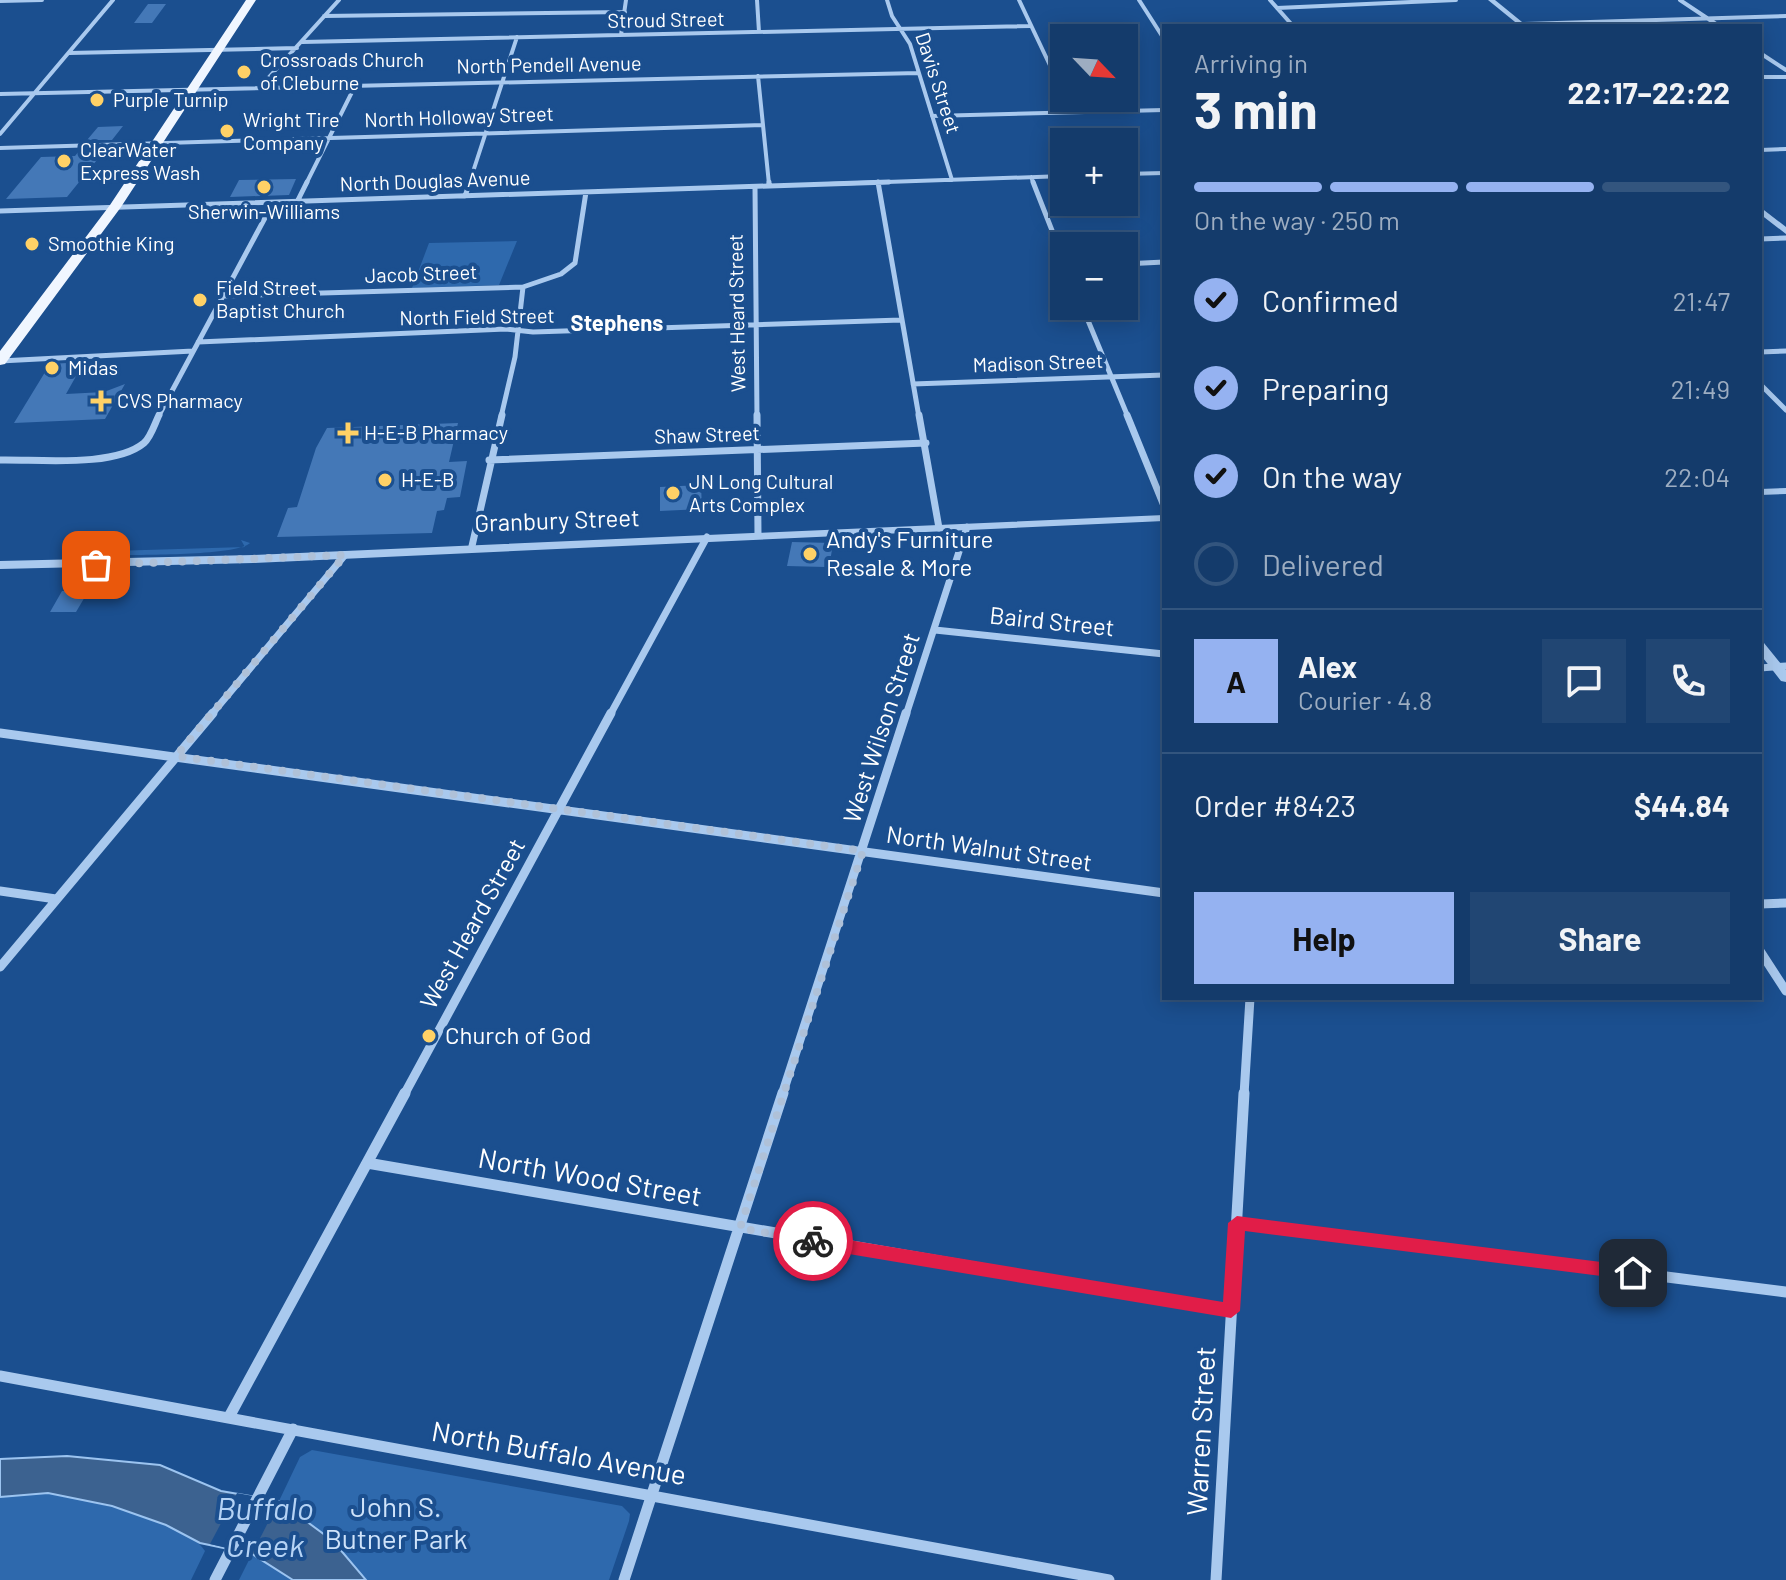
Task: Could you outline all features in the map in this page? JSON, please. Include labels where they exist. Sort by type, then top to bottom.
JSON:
[{"type":"main road","points":[[0,361],[115,207],[251,0]]},
{"type":"street","points":[[0,1],[42,0]]},
{"type":"street","points":[[0,134],[113,0]]},
{"type":"street","points":[[260,87],[339,0]]},
{"type":"street","points":[[621,35],[626,0]]},
{"type":"street","points":[[757,0],[759,32]]},
{"type":"street","name":"Davis Street","points":[[887,0],[892,16],[903,29],[919,73],[952,180]]},
{"type":"street","points":[[1019,0],[1050,67]]},
{"type":"street","points":[[1139,0],[1162,36]]},
{"type":"street","points":[[1270,0],[1291,24]]},
{"type":"street","points":[[1277,8],[1456,0]]},
{"type":"street","points":[[1491,0],[1522,24]]},
{"type":"street","points":[[1680,0],[1716,24]]},
{"type":"street","points":[[324,16],[625,12]]},
{"type":"street","points":[[1549,24],[1786,16]]},
{"type":"street","name":"Stroud Street","points":[[302,42],[1030,26]]},
{"type":"street","points":[[465,196],[517,37]]},
{"type":"street","points":[[69,53],[297,48]]},
{"type":"street","points":[[1762,54],[1786,70]]},
{"type":"street","name":"North Pendell Avenue","points":[[0,94],[919,73]]},
{"type":"street","points":[[758,76],[769,186],[1050,176]]},
{"type":"street","points":[[1762,77],[1786,77]]},
{"type":"street","points":[[297,202],[355,86]]},
{"type":"street","points":[[1138,111],[1162,110]]},
{"type":"street","points":[[932,116],[1072,112]]},
{"type":"street","name":"North Holloway Street","points":[[0,148],[763,125]]},
{"type":"street","points":[[1762,150],[1786,149]]},
{"type":"street","points":[[1138,174],[1162,173]]},
{"type":"street","points":[[1031,177],[1053,232]]},
{"type":"street","points":[[878,182],[939,528]]},
{"type":"street","name":"North Douglas Avenue","points":[[0,211],[769,186]]},
{"type":"street","name":"West Heard Street","points":[[755,187],[760,449],[758,535]]},
{"type":"street","name":"Jacob Street","points":[[223,296],[523,287],[561,274],[575,263],[586,192]]},
{"type":"street","points":[[0,460],[106,455],[133,450],[145,442],[273,203]]},
{"type":"street","points":[[1762,212],[1786,231]]},
{"type":"street","points":[[1762,239],[1786,238]]},
{"type":"street","points":[[1138,263],[1162,262]]},
{"type":"street","points":[[472,546],[489,460],[498,442],[523,287]]},
{"type":"street","name":"North Field Street","points":[[198,342],[901,320]]},
{"type":"street","points":[[1088,320],[1162,501]]},
{"type":"street","points":[[0,361],[193,351]]},
{"type":"street","points":[[1762,352],[1786,351]]},
{"type":"street","name":"Madison Street","points":[[913,384],[1162,375]]},
{"type":"street","points":[[1762,386],[1786,410]]},
{"type":"street","name":"Shaw Street","points":[[489,460],[926,443]]},
{"type":"street","points":[[1762,492],[1786,491]]},
{"type":"street","name":"Granbury Street","points":[[0,565],[345,555],[472,546],[1162,518]]},
{"type":"street","name":"West Wilson Street","points":[[624,1580],[967,527]]},
{"type":"street","name":"West Heard Street","points":[[229,1417],[707,537]]},
{"type":"street","points":[[0,967],[345,555]]},
{"type":"street","name":"Baird Street","points":[[935,630],[1162,654]]},
{"type":"street","points":[[1762,648],[1783,670]]},
{"type":"street","points":[[1762,668],[1783,670]]},
{"type":"street","name":"North Walnut Street","points":[[0,733],[1162,893]]},
{"type":"street","points":[[0,891],[56,899]]},
{"type":"street","points":[[1762,904],[1786,903]]},
{"type":"street","points":[[1762,954],[1786,991]]},
{"type":"street","points":[[1762,969],[1771,969]]},
{"type":"street","name":"Warren Street","points":[[1216,1580],[1250,1000]]},
{"type":"street","name":"North Wood Street","points":[[367,1163],[1231,1311]]},
{"type":"street","points":[[1237,1223],[1786,1292]]},
{"type":"street","name":"North Buffalo Avenue","points":[[0,1376],[1109,1580]]},
{"type":"street","points":[[215,1580],[293,1429]]},
{"type":"green space","points":[[517,241],[499,285],[412,288],[429,243]]},
{"type":"green space","points":[[106,545],[112,551],[241,547],[206,553],[160,555],[108,555],[96,551]]},
{"type":"green space","name":"John S. Butner Park","points":[[312,1450],[622,1506],[630,1514],[629,1521],[609,1580],[366,1580],[333,1541],[279,1501],[300,1457]]},
{"type":"green space","points":[[48,1493],[133,1513],[178,1530],[205,1551],[191,1580],[0,1580],[0,1497]]},
{"type":"green space","points":[[252,1554],[293,1580],[239,1580]]},
{"type":"water","name":"Buffalo Creek","points":[[67,1456],[160,1465],[221,1491],[279,1501],[333,1541],[366,1580],[293,1580],[252,1554],[200,1543],[166,1525],[112,1506],[48,1493],[0,1497],[0,1459]]},
{"type":"pier","points":[[237,1493],[279,1501],[252,1554],[210,1544]]},
{"type":"building","points":[[148,4],[166,4],[152,23],[134,23]]},
{"type":"building","points":[[123,126],[112,140],[87,140],[98,127]]},
{"type":"building","points":[[105,150],[67,197],[6,199],[41,157],[75,156],[79,151]]},
{"type":"building","name":"Sherwin-Williams","points":[[296,179],[289,195],[230,197],[239,180]]},
{"type":"building","name":"CVS Pharmacy","points":[[84,362],[66,394],[104,392],[125,384],[105,419],[14,423],[50,364]]},
{"type":"building","name":"H-E-B","points":[[458,423],[449,462],[467,461],[460,497],[447,498],[444,510],[437,511],[432,533],[277,537],[288,508],[297,507],[316,448],[327,428]]},
{"type":"building","points":[[701,485],[702,509],[660,511],[660,487]]},
{"type":"building","name":"Andy's Furniture Resale & More","points":[[792,542],[833,543],[830,562],[826,562],[825,567],[787,566]]},
{"type":"building","points":[[89,590],[76,612],[50,612],[62,591]]},
{"type":"way so far","points":[[96,565],[345,555],[176,756],[863,851],[740,1228],[813,1241]]},
{"type":"place","name":"Crossroads Church of Cleburne","points":[[244,72]]},
{"type":"place","name":"Purple Turnip","points":[[97,100]]},
{"type":"place","name":"Wright Tire Company","points":[[227,131]]},
{"type":"place","name":"ClearWater Express Wash","points":[[64,161]]},
{"type":"place","name":"Sherwin-Williams","points":[[264,187]]},
{"type":"place","name":"Smoothie King","points":[[32,244]]},
{"type":"place","name":"Field Street Baptist Church","points":[[200,300]]},
{"type":"place","name":"Midas","points":[[52,368]]},
{"type":"place","name":"CVS Pharmacy","points":[[101,401]]},
{"type":"place","name":"H-E-B Pharmacy","points":[[348,433]]},
{"type":"place","name":"H-E-B","points":[[385,480]]},
{"type":"place","name":"JN Long Cultural Arts Complex","points":[[673,493]]},
{"type":"place","name":"Andy's Furniture Resale & More","points":[[810,554]]},
{"type":"place","name":"Church of God","points":[[429,1036]]},
{"type":"district","name":"Stephens","points":[[617,323]]},
{"type":"route","points":[[813,1241],[1231,1311],[1237,1223],[1633,1273]]}]
